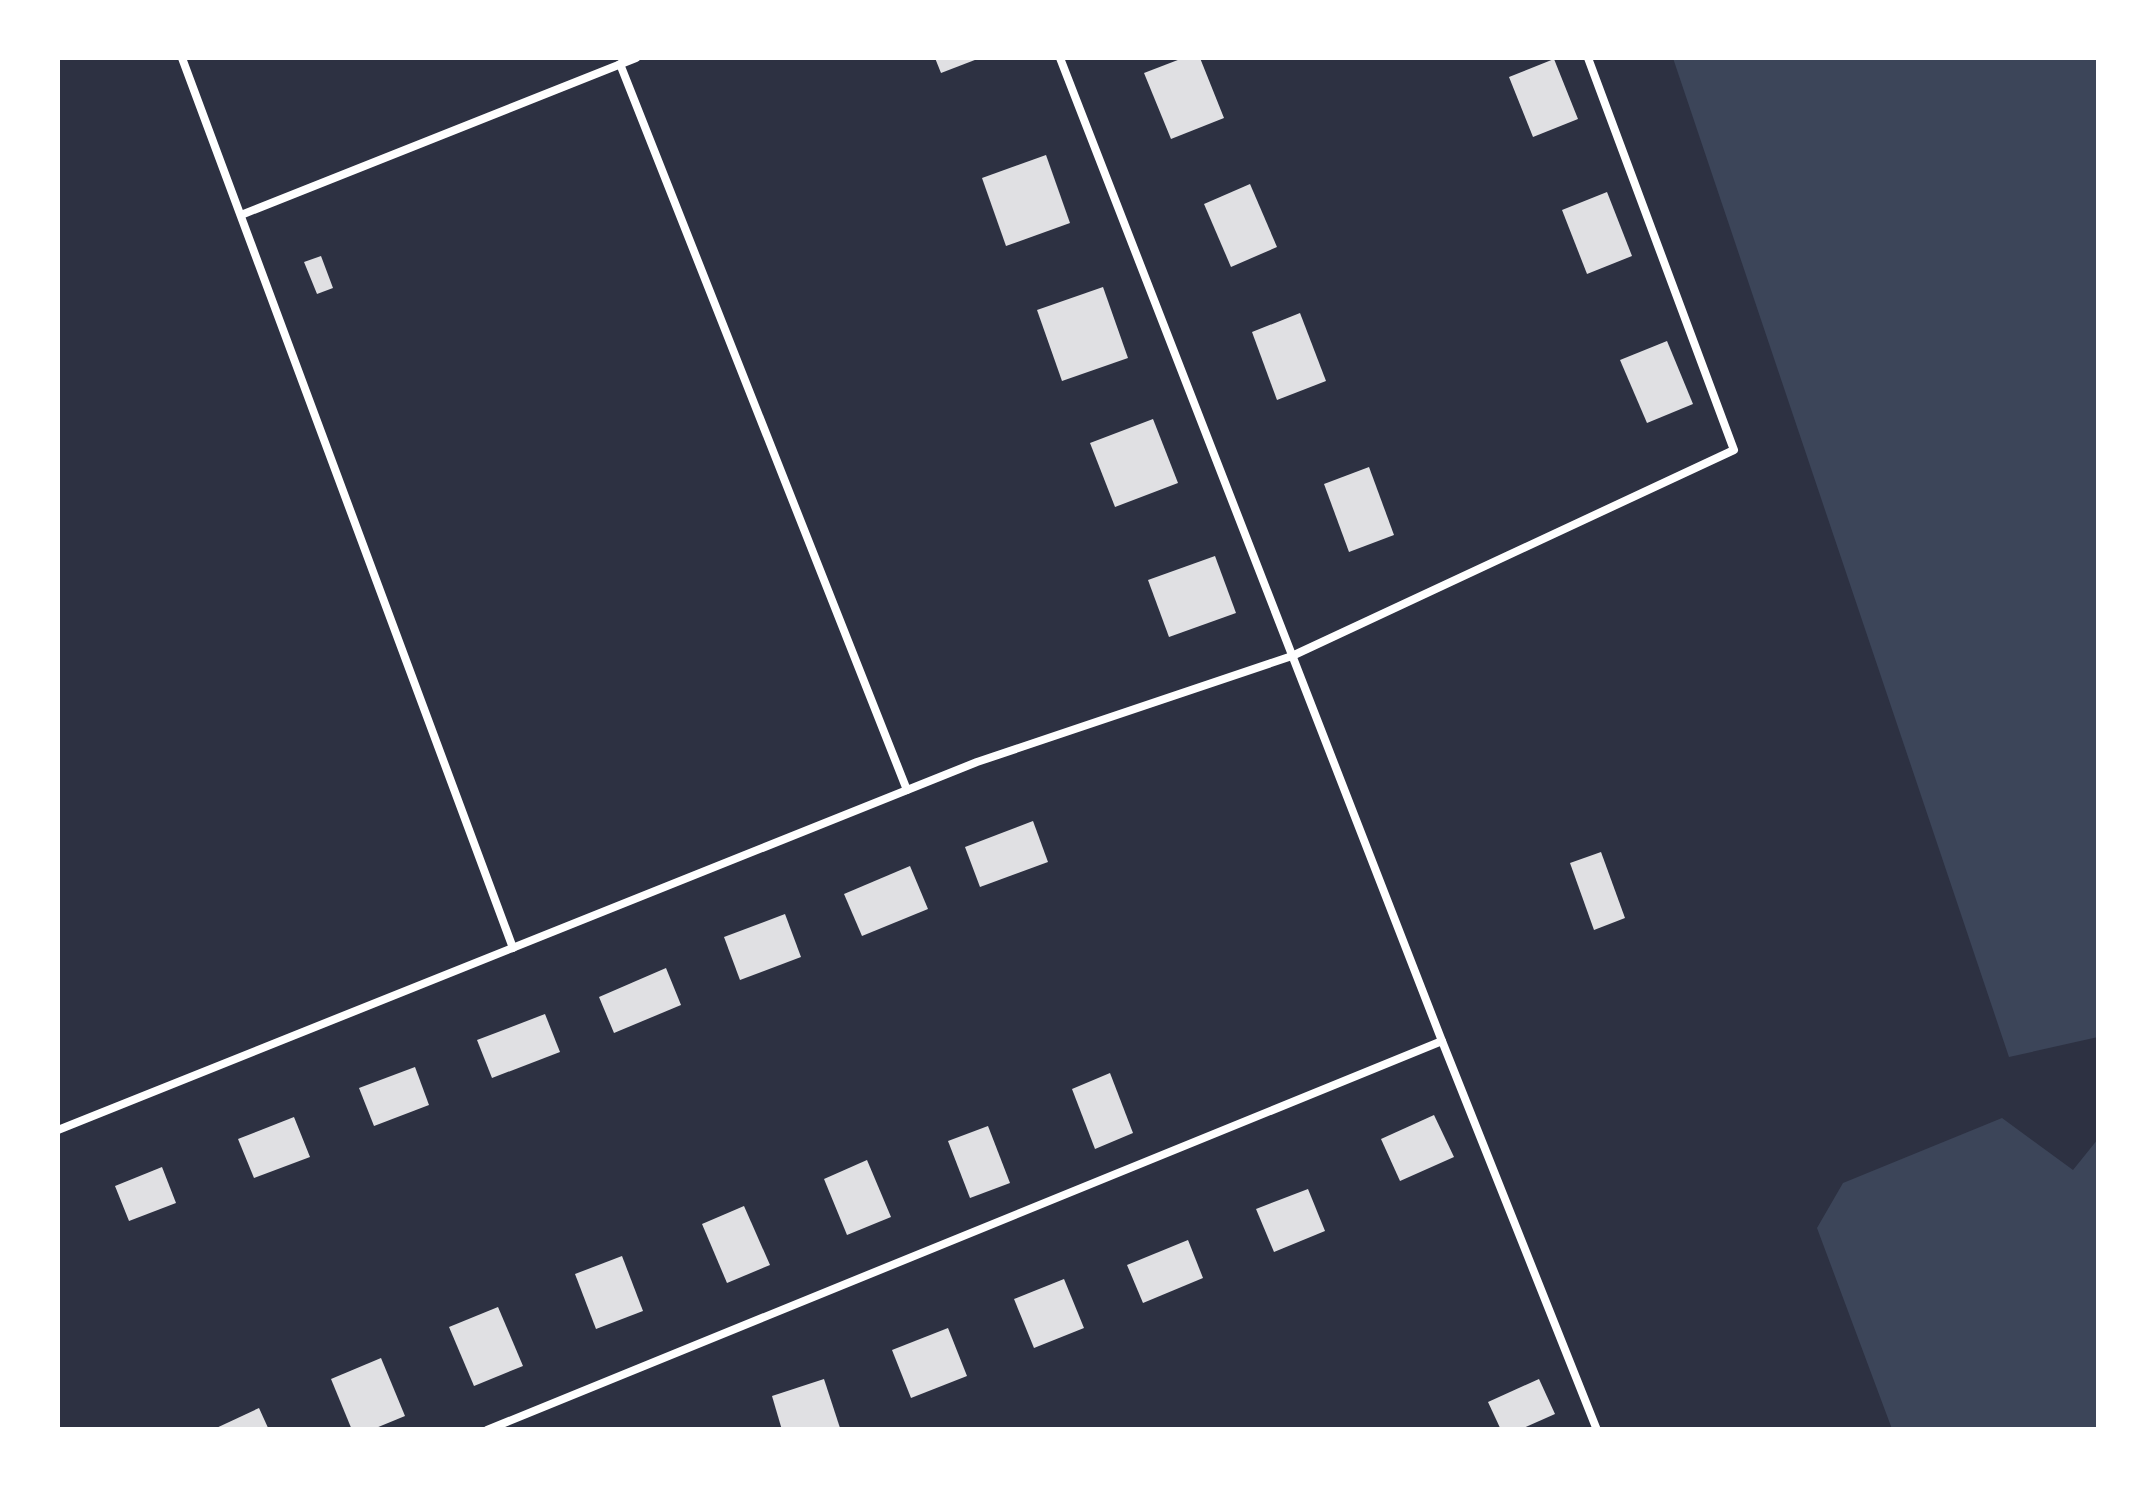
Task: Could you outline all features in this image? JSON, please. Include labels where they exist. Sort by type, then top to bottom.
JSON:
[{"type":"lane","points":[[182,58],[513,948]]},
{"type":"lane","points":[[241,215],[636,58]]},
{"type":"lane","points":[[1060,58],[1597,1430]]},
{"type":"lane","points":[[58,1130],[977,762],[1292,656],[1734,450],[1588,58]]},
{"type":"lane","points":[[620,64],[907,790]]},
{"type":"lane","points":[[487,1430],[1442,1041]]},
{"type":"shaded area","points":[[1673,58],[2098,58],[2098,1037],[2009,1057]]},
{"type":"shaded area","points":[[2002,1118],[2073,1170],[2098,1139],[2098,1429],[1892,1429],[1817,1228],[1843,1183]]},
{"type":"building","points":[[935,58],[980,58],[941,73]]},
{"type":"building","points":[[1183,58],[1200,58],[1224,118],[1171,139],[1144,73]]},
{"type":"building","points":[[1554,59],[1578,119],[1533,137],[1509,77]]},
{"type":"building","points":[[1046,155],[1070,223],[1006,246],[982,178]]},
{"type":"building","points":[[1250,184],[1277,247],[1231,267],[1204,204]]},
{"type":"building","points":[[1607,192],[1632,256],[1587,274],[1562,210]]},
{"type":"building","points":[[321,256],[333,288],[317,294],[304,262]]},
{"type":"building","points":[[1103,287],[1128,358],[1062,381],[1037,310]]},
{"type":"building","points":[[1300,313],[1326,381],[1277,400],[1252,332]]},
{"type":"building","points":[[1667,341],[1693,404],[1647,423],[1620,360]]},
{"type":"building","points":[[1153,419],[1178,483],[1115,507],[1090,443]]},
{"type":"building","points":[[1369,467],[1394,535],[1349,552],[1324,484]]},
{"type":"building","points":[[1215,556],[1236,613],[1169,637],[1148,580]]},
{"type":"building","points":[[1033,821],[1048,862],[980,887],[965,847]]},
{"type":"building","points":[[1601,852],[1625,918],[1594,930],[1570,863]]},
{"type":"building","points":[[910,866],[928,909],[862,936],[844,894]]},
{"type":"building","points":[[785,914],[801,957],[740,980],[724,937]]},
{"type":"building","points":[[666,968],[681,1005],[614,1033],[599,997]]},
{"type":"building","points":[[545,1014],[560,1052],[492,1078],[477,1040]]},
{"type":"building","points":[[415,1067],[429,1105],[374,1126],[359,1088]]},
{"type":"building","points":[[1110,1073],[1133,1133],[1095,1149],[1072,1089]]},
{"type":"building","points":[[1434,1115],[1454,1157],[1400,1181],[1381,1139]]},
{"type":"building","points":[[294,1117],[310,1157],[254,1178],[238,1139]]},
{"type":"building","points":[[988,1126],[1010,1183],[970,1198],[948,1141]]},
{"type":"building","points":[[867,1160],[891,1217],[847,1235],[824,1179]]},
{"type":"building","points":[[162,1167],[176,1203],[129,1221],[115,1186]]},
{"type":"building","points":[[1308,1189],[1325,1231],[1274,1252],[1256,1209]]},
{"type":"building","points":[[744,1206],[770,1265],[727,1283],[702,1224]]},
{"type":"building","points":[[1188,1240],[1203,1278],[1143,1303],[1127,1265]]},
{"type":"building","points":[[622,1256],[643,1311],[596,1329],[575,1274]]},
{"type":"building","points":[[1064,1279],[1084,1328],[1034,1348],[1014,1299]]},
{"type":"building","points":[[498,1307],[523,1366],[474,1386],[449,1327]]},
{"type":"building","points":[[948,1328],[967,1376],[911,1398],[892,1350]]},
{"type":"building","points":[[381,1358],[405,1416],[371,1430],[352,1430],[331,1379]]},
{"type":"building","points":[[824,1379],[840,1428],[782,1430],[772,1396]]},
{"type":"building","points":[[1539,1379],[1555,1414],[1519,1430],[1501,1430],[1488,1402]]},
{"type":"building","points":[[259,1408],[269,1430],[212,1430]]}]
